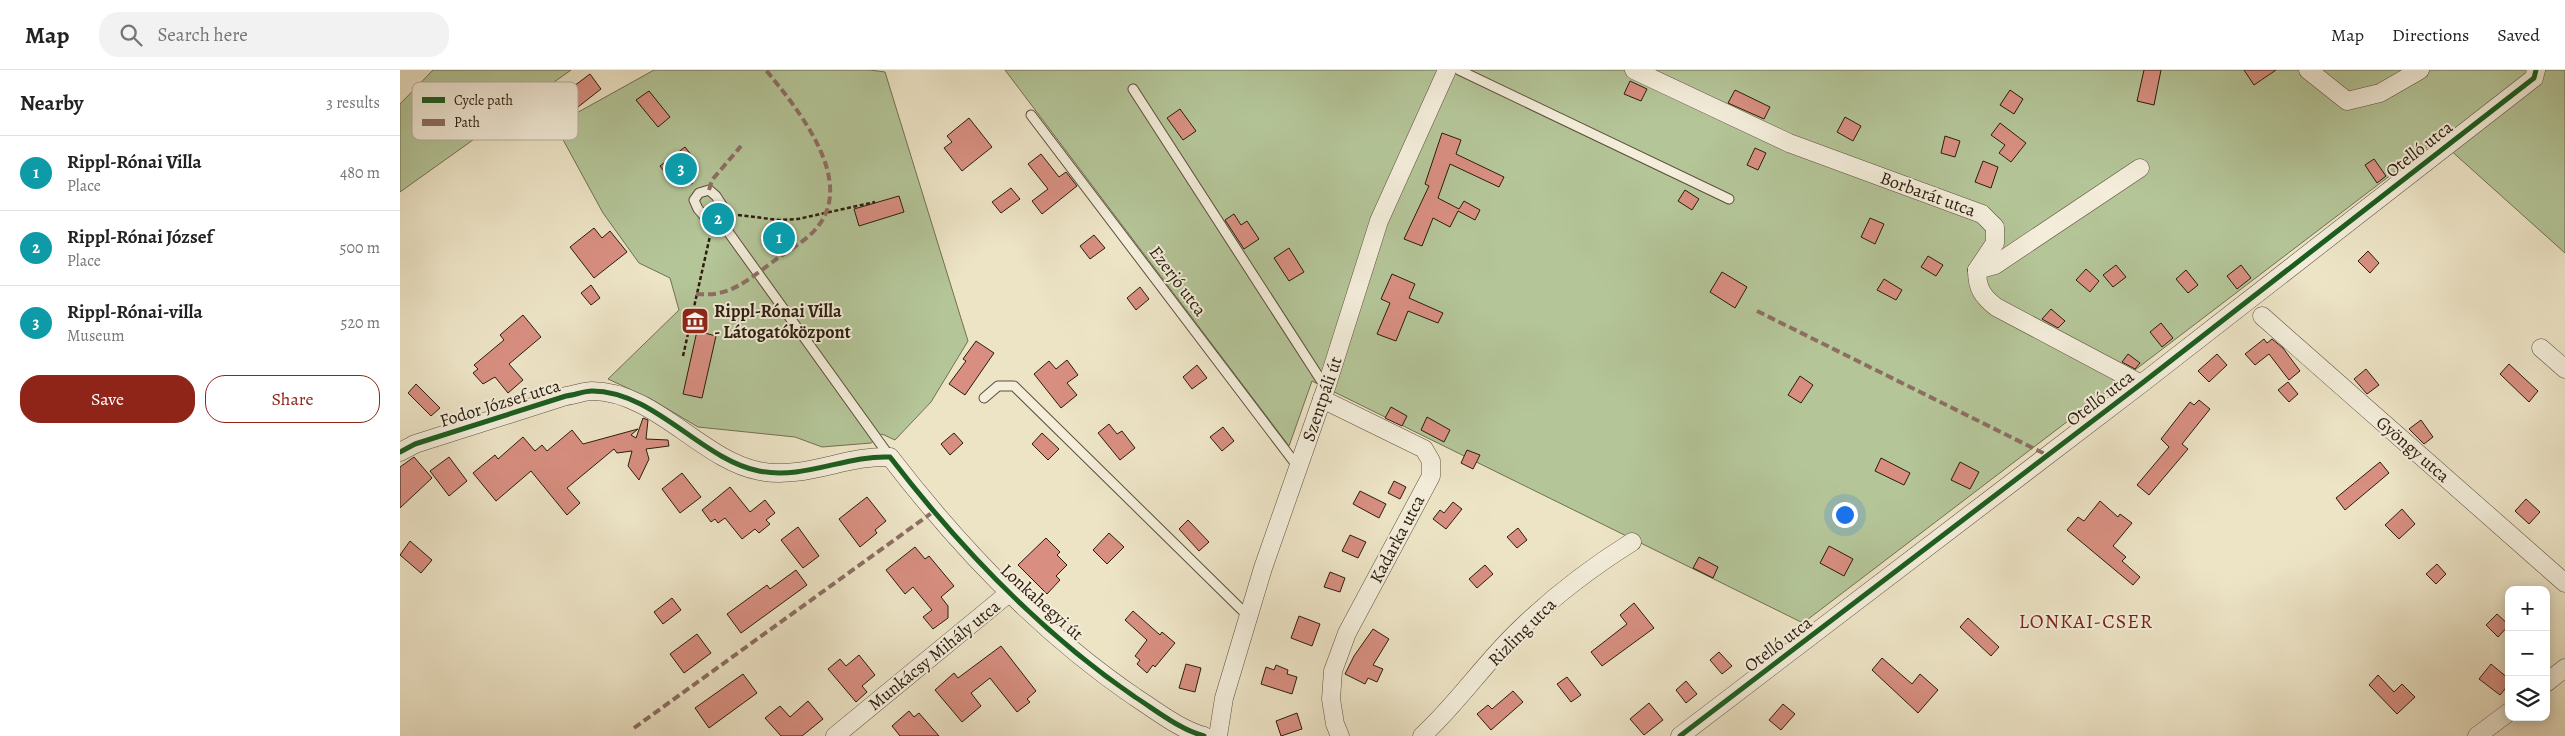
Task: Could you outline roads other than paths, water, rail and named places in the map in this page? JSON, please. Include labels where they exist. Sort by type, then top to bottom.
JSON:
[{"type":"street","name":"Szentpáli út","points":[[1218,736],[1224,698],[1248,616],[1380,221],[1447,70]]},
{"type":"street","name":"Borbarát utca","points":[[1634,70],[1790,143],[1982,214],[1994,226],[1995,243],[1977,270]]},
{"type":"street","points":[[2308,70],[2347,101],[2380,93],[2420,70]]},
{"type":"street","name":"Otelló utca","points":[[1680,736],[2141,384],[2535,74]]},
{"type":"street","points":[[2140,168],[1995,265],[1977,270],[1977,284],[1984,298],[1996,307],[2141,384]]},
{"type":"street","name":"Gyöngy utca","points":[[2262,316],[2565,583]]},
{"type":"street","points":[[2541,348],[2565,369]]},
{"type":"street","name":"Fodor József utca","points":[[400,452],[415,444],[566,396],[592,391],[619,396],[668,420],[732,461],[758,471],[787,474],[820,469],[877,456],[890,457]]},
{"type":"street","name":"Kadarka utca","points":[[1324,393],[1424,449],[1431,461],[1431,476],[1352,624],[1333,671],[1330,699],[1335,724],[1340,736]]},
{"type":"street","name":"Lonkahegyi út","points":[[890,457],[945,526],[1009,593],[1114,682],[1168,719],[1198,735]]},
{"type":"street","name":"Rizling utca","points":[[1422,736],[1446,714],[1519,629],[1572,583],[1601,561],[1632,542]]},
{"type":"street","name":"Munkácsy Mihály utca","points":[[835,736],[1009,593]]},
{"type":"street","points":[[2550,680],[2565,668]]},
{"type":"street","points":[[2477,736],[2505,715]]},
{"type":"lane","points":[[1459,70],[1729,199]]},
{"type":"lane","points":[[1133,89],[1324,393]]},
{"type":"lane","name":"Ezerjó utca","points":[[1031,115],[1298,467]]},
{"type":"lane","points":[[724,226],[727,214],[713,193],[703,190],[699,192],[694,200],[695,205],[712,225],[724,226],[890,457]]},
{"type":"lane","points":[[984,398],[998,386],[1014,386],[1248,616]]},
{"type":"place","name":"Rippl-Rónai-villa","points":[[681,169]]},
{"type":"place","name":"Rippl-Rónai József","points":[[718,219]]},
{"type":"place","name":"Rippl-Rónai Villa","points":[[779,238]]},
{"type":"place","name":"Rippl-Rónai Villa - Látogatóközpont","points":[[695,321]]},
{"type":"district","name":"LONKAI-CSER","points":[[2086,621]]}]
